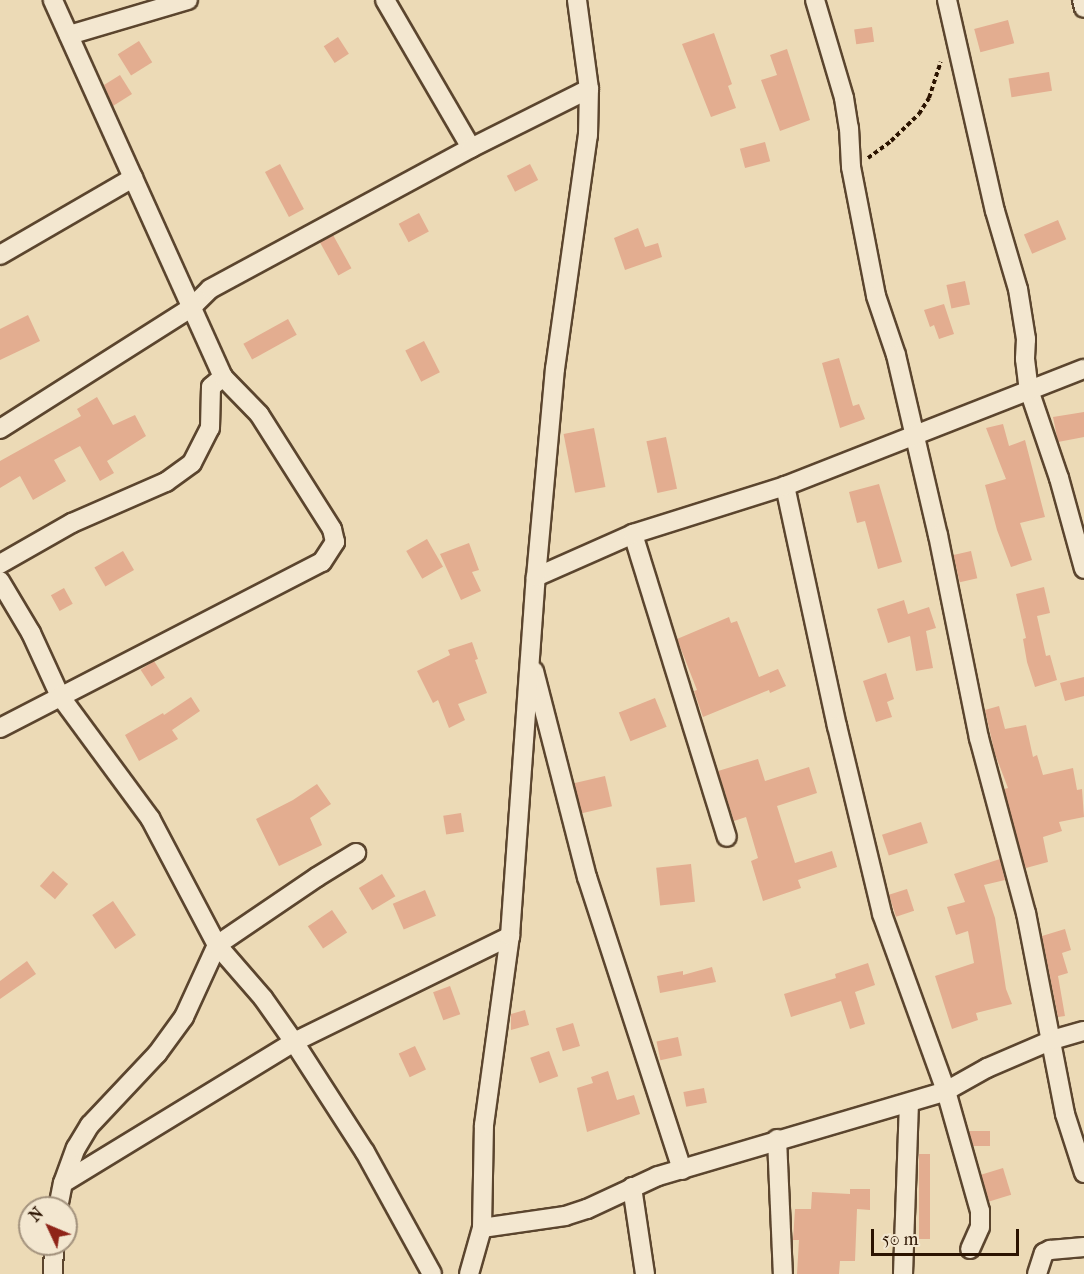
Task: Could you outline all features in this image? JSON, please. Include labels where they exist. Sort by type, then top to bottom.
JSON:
[{"type":"street","points":[[0,728],[322,562],[335,542],[332,529],[259,414],[223,377],[53,0]]},
{"type":"street","points":[[69,35],[188,0]]},
{"type":"street","points":[[385,0],[471,148]]},
{"type":"street","points":[[467,1272],[482,1228],[484,1125],[510,936],[536,577],[555,369],[584,166],[590,89],[577,0]]},
{"type":"street","points":[[814,0],[844,98],[849,128],[851,167],[876,296],[896,355],[913,437],[938,535],[979,738],[1026,913],[1065,1114],[1084,1173]]},
{"type":"street","points":[[947,0],[995,211],[1018,289],[1026,339],[1025,359],[1029,390],[1059,478],[1084,569]]},
{"type":"street","points":[[1082,0],[1084,8]]},
{"type":"street","points":[[0,429],[192,307],[210,289],[471,148],[590,89]]},
{"type":"street","points":[[0,255],[133,178]]},
{"type":"street","points":[[536,577],[633,534],[785,486],[1084,369]]},
{"type":"street","points":[[0,564],[72,523],[166,482],[192,463],[210,428],[211,387],[223,377]]},
{"type":"street","points":[[785,486],[837,726],[882,914],[946,1091],[980,1211],[980,1227],[970,1249]]},
{"type":"street","points":[[633,534],[727,837]]},
{"type":"street","points":[[0,580],[31,633],[60,696],[150,818],[217,945],[263,998],[365,1152],[432,1274]]},
{"type":"street","points":[[530,656],[587,877],[682,1170]]},
{"type":"street","points":[[60,1196],[76,1148],[90,1125],[157,1054],[184,1017],[217,945],[356,853]]},
{"type":"street","points":[[63,1183],[294,1042],[510,936]]},
{"type":"street","points":[[482,1228],[565,1216],[586,1209],[632,1187],[682,1170],[764,1146],[777,1140],[909,1104],[946,1091],[987,1068],[1052,1040],[1084,1031]]},
{"type":"street","points":[[903,1274],[909,1104]]},
{"type":"street","points":[[777,1140],[783,1274]]},
{"type":"street","points":[[632,1187],[645,1274]]},
{"type":"street","points":[[1037,1274],[1044,1253],[1050,1250],[1084,1248]]},
{"type":"street","points":[[53,1274],[54,1256]]},
{"type":"path","points":[[851,167],[874,155],[919,114],[929,98],[942,61]]},
{"type":"building","points":[[1008,20],[1014,43],[980,52],[974,29]]},
{"type":"building","points":[[872,27],[874,42],[856,44],[854,30]]},
{"type":"building","points":[[714,33],[732,84],[728,86],[736,108],[711,117],[682,44]]},
{"type":"building","points":[[338,37],[349,54],[335,63],[324,46]]},
{"type":"building","points":[[139,41],[152,62],[131,75],[118,54]]},
{"type":"building","points":[[787,49],[810,120],[780,131],[761,80],[777,75],[770,55]]},
{"type":"building","points":[[1049,72],[1052,91],[1011,97],[1009,78]]},
{"type":"building","points":[[120,75],[132,94],[113,106],[104,85]]},
{"type":"building","points":[[765,142],[770,161],[745,168],[740,149]]},
{"type":"building","points":[[280,164],[304,209],[289,217],[265,172]]},
{"type":"building","points":[[530,164],[538,180],[515,192],[507,176]]},
{"type":"building","points":[[419,213],[429,232],[409,242],[399,224]]},
{"type":"building","points":[[1058,220],[1066,239],[1032,254],[1024,234]]},
{"type":"building","points":[[638,228],[645,247],[658,243],[662,257],[625,270],[614,238]]},
{"type":"building","points":[[333,235],[351,268],[338,276],[320,242]]},
{"type":"building","points":[[965,281],[970,304],[951,308],[946,285]]},
{"type":"building","points":[[944,304],[954,334],[939,339],[934,325],[930,327],[924,310]]},
{"type":"building","points":[[28,315],[40,341],[0,360],[0,329]]},
{"type":"building","points":[[288,319],[297,335],[252,359],[243,344]]},
{"type":"building","points":[[424,341],[440,372],[421,382],[405,351]]},
{"type":"building","points":[[839,358],[853,406],[859,404],[865,419],[840,428],[822,363]]},
{"type":"building","points":[[97,397],[113,425],[135,415],[146,436],[107,461],[114,473],[100,481],[80,446],[54,460],[66,481],[33,500],[20,476],[0,488],[0,461],[81,416],[77,409]]},
{"type":"building","points":[[1084,412],[1084,437],[1058,442],[1053,417]]},
{"type":"building","points":[[1003,424],[1009,446],[1025,440],[1045,517],[1020,523],[1032,560],[1011,567],[997,530],[985,485],[1006,479],[986,428]]},
{"type":"building","points":[[594,428],[605,487],[575,493],[564,434]]},
{"type":"building","points":[[666,437],[677,489],[657,493],[646,441]]},
{"type":"building","points":[[879,484],[902,562],[878,569],[865,521],[857,523],[849,492]]},
{"type":"building","points":[[427,539],[443,567],[422,579],[406,551]]},
{"type":"building","points":[[469,543],[479,570],[472,572],[481,591],[461,600],[440,554]]},
{"type":"building","points":[[123,551],[134,570],[105,587],[94,568]]},
{"type":"building","points":[[971,551],[977,578],[960,582],[953,555]]},
{"type":"building","points":[[1044,587],[1050,613],[1037,616],[1046,656],[1050,655],[1057,680],[1035,687],[1027,662],[1023,639],[1026,638],[1016,594]]},
{"type":"building","points":[[64,588],[73,604],[60,611],[51,595]]},
{"type":"building","points":[[904,600],[908,614],[929,607],[936,628],[926,631],[933,668],[916,671],[910,636],[888,643],[877,609]]},
{"type":"building","points":[[729,617],[731,623],[737,621],[759,677],[778,669],[786,686],[770,693],[769,690],[703,717],[694,691],[697,690],[677,639]]},
{"type":"building","points":[[472,642],[478,659],[475,660],[487,693],[458,704],[465,720],[449,728],[438,700],[433,703],[417,671],[450,655],[448,650]]},
{"type":"building","points":[[154,661],[165,678],[151,686],[141,670]]},
{"type":"building","points":[[886,673],[894,699],[887,702],[892,717],[876,722],[863,681]]},
{"type":"building","points":[[1084,677],[1084,696],[1065,701],[1060,683]]},
{"type":"building","points":[[191,697],[200,711],[172,730],[178,739],[139,761],[125,735],[163,713],[164,715]]},
{"type":"building","points":[[655,698],[667,727],[630,741],[619,713]]},
{"type":"building","points":[[999,706],[1005,729],[1026,725],[1033,757],[1037,755],[1043,775],[1073,768],[1077,790],[1082,789],[1084,817],[1059,822],[1062,831],[1043,837],[1048,862],[1026,868],[1004,789],[1008,788],[995,754],[985,710]]},
{"type":"building","points":[[758,759],[765,781],[809,767],[817,793],[777,806],[795,863],[832,851],[837,867],[798,880],[801,888],[763,901],[751,861],[758,858],[746,817],[734,821],[718,771]]},
{"type":"building","points":[[605,776],[612,806],[581,813],[574,783]]},
{"type":"building","points":[[317,784],[331,804],[310,818],[322,845],[279,866],[256,819],[293,800]]},
{"type":"building","points":[[461,813],[464,832],[446,835],[443,816]]},
{"type":"building","points":[[921,822],[928,843],[889,856],[882,835]]},
{"type":"building","points":[[1000,859],[1005,880],[984,885],[995,918],[1006,989],[1012,1004],[976,1013],[978,1020],[952,1029],[935,976],[974,963],[968,931],[956,935],[947,907],[965,902],[954,874]]},
{"type":"building","points":[[691,864],[695,902],[660,905],[656,868]]},
{"type":"building","points":[[53,871],[68,884],[55,899],[40,886]]},
{"type":"building","points":[[382,874],[395,896],[372,910],[359,888]]},
{"type":"building","points":[[907,889],[914,911],[896,917],[889,895]]},
{"type":"building","points":[[425,890],[436,916],[404,929],[393,904]]},
{"type":"building","points":[[113,901],[136,935],[115,949],[92,915]]},
{"type":"building","points":[[332,910],[347,932],[323,949],[308,926]]},
{"type":"building","points":[[1065,929],[1071,950],[1062,953],[1068,973],[1058,976],[1065,1016],[1058,1017],[1042,936]]},
{"type":"building","points":[[27,961],[36,974],[0,999],[0,981]]},
{"type":"building","points":[[868,963],[875,985],[855,992],[865,1024],[850,1029],[841,1001],[791,1017],[784,994],[836,978],[835,974]]},
{"type":"building","points":[[712,967],[716,982],[660,993],[657,976],[683,971],[683,975]]},
{"type":"building","points":[[450,986],[460,1014],[443,1020],[433,992]]},
{"type":"building","points":[[525,1010],[529,1025],[511,1030],[511,1014]]},
{"type":"building","points":[[573,1023],[580,1046],[563,1051],[556,1028]]},
{"type":"building","points":[[678,1037],[682,1056],[660,1060],[656,1042]]},
{"type":"building","points":[[415,1046],[426,1070],[410,1077],[399,1054]]},
{"type":"building","points":[[549,1051],[558,1076],[539,1083],[530,1058]]},
{"type":"building","points":[[608,1071],[617,1100],[634,1095],[640,1114],[587,1132],[577,1088],[593,1083],[591,1077]]},
{"type":"building","points":[[704,1088],[707,1103],[686,1107],[683,1092]]},
{"type":"building","points":[[969,1131],[990,1131],[990,1146],[973,1146]]},
{"type":"building","points":[[919,1154],[930,1154],[930,1239],[919,1239]]},
{"type":"building","points":[[1003,1168],[1011,1195],[989,1202],[981,1175]]},
{"type":"building","points":[[850,1189],[870,1189],[870,1210],[857,1209],[855,1261],[840,1261],[839,1274],[797,1274],[799,1240],[793,1240],[795,1209],[811,1209],[812,1192],[850,1194]]}]
